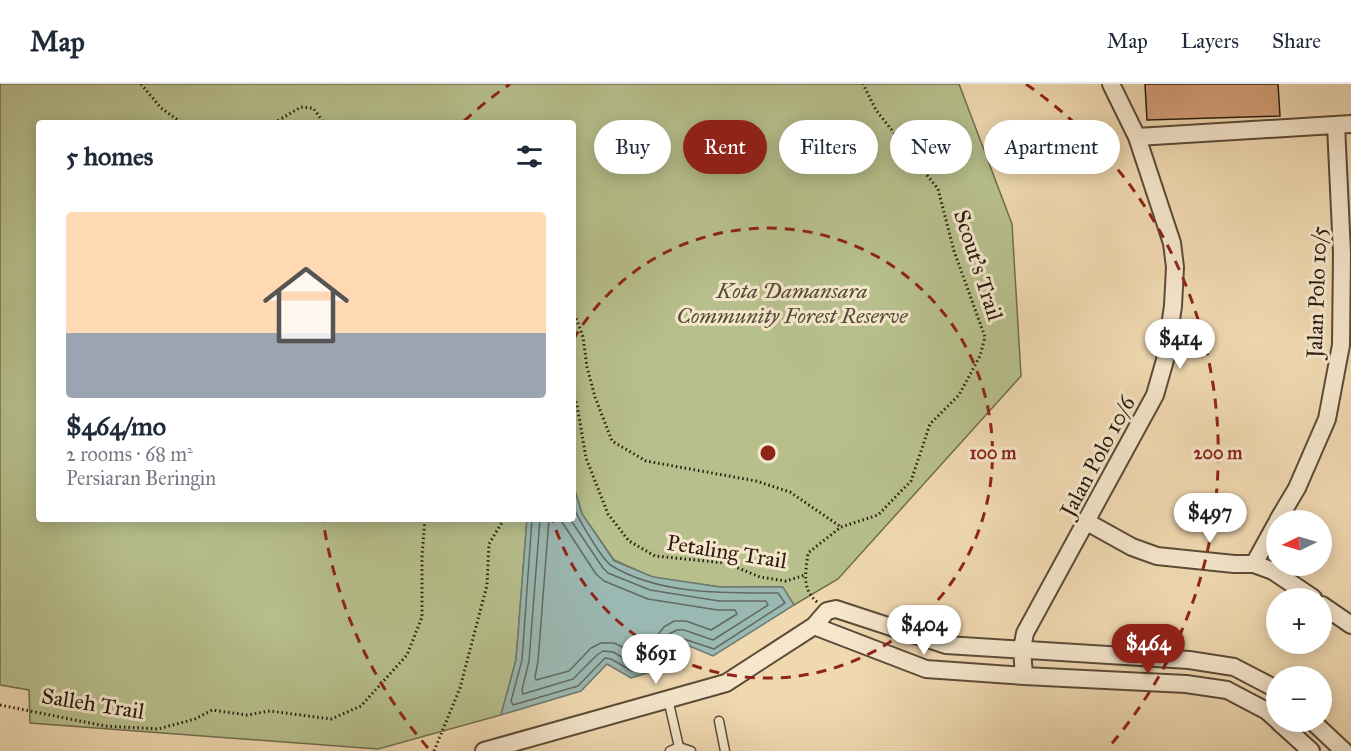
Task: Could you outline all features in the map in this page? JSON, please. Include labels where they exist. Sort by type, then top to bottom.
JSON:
[{"type":"street","name":"Jalan Polo 10/6","points":[[1024,641],[1155,395],[1165,360],[1173,306],[1175,267],[1172,243],[1137,137],[1111,84]]},
{"type":"street","points":[[1137,137],[1343,124]]},
{"type":"street","name":"Jalan Polo 10/5","points":[[1284,510],[1297,488],[1326,419],[1341,345],[1343,124]]},
{"type":"street","points":[[1087,522],[1132,547],[1157,556],[1254,564],[1273,571],[1298,588]]},
{"type":"street","name":"Jalan Polo 10/5","points":[[1254,564],[1266,542]]},
{"type":"street","points":[[484,751],[726,683],[813,626],[827,611],[836,609],[946,645],[1024,641],[1189,660],[1234,667],[1266,684]]},
{"type":"street","points":[[1332,611],[1351,625]]},
{"type":"street","points":[[813,626],[926,669],[1186,684],[1227,690],[1266,710]]},
{"type":"street","points":[[1024,641],[1024,676]]},
{"type":"street","points":[[1291,732],[1311,751]]},
{"type":"street","points":[[1324,732],[1344,751]]},
{"type":"lane","points":[[668,699],[679,747]]},
{"type":"lane","points":[[719,721],[725,751]]},
{"type":"lane","points":[[670,751],[679,747],[691,751]]},
{"type":"path","points":[[141,84],[161,108],[178,120]]},
{"type":"path","name":"Scout's Trail","points":[[805,575],[808,554],[841,527],[878,515],[910,481],[930,424],[959,395],[980,356],[985,337],[954,251],[938,189],[876,110],[863,84]]},
{"type":"path","points":[[279,120],[301,107],[313,108],[322,120]]},
{"type":"path","points":[[576,318],[583,337],[587,367],[595,397],[612,441],[646,461],[756,481],[789,492],[841,527]]},
{"type":"path","name":"Petaling Trail","points":[[576,400],[586,458],[608,514],[629,541],[655,556],[726,563],[760,577],[786,581],[805,575]]},
{"type":"path","name":"Salleh Trail","points":[[0,705],[105,726],[158,729],[195,719],[212,710],[248,715],[270,711],[331,719],[361,706],[407,655],[422,617],[425,522]]},
{"type":"path","points":[[434,751],[460,688],[488,585],[489,544],[502,522]]},
{"type":"path","points":[[805,575],[809,595],[827,611]]},
{"type":"green space","name":"Kota Damansara Community Forest Reserve","points":[[0,84],[959,84],[984,150],[984,174],[993,174],[1012,224],[1021,376],[838,579],[794,605],[782,587],[720,587],[652,577],[614,560],[582,514],[576,494],[576,120],[36,120],[36,522],[527,522],[516,660],[501,715],[378,749],[30,723],[29,690],[0,685]]},
{"type":"water","points":[[576,494],[582,514],[614,561],[653,577],[720,587],[783,587],[794,605],[713,656],[680,642],[660,669],[631,678],[607,664],[581,691],[501,715],[516,660],[527,522],[576,522]]},
{"type":"building","points":[[1145,84],[1278,84],[1280,116],[1147,120]]}]
